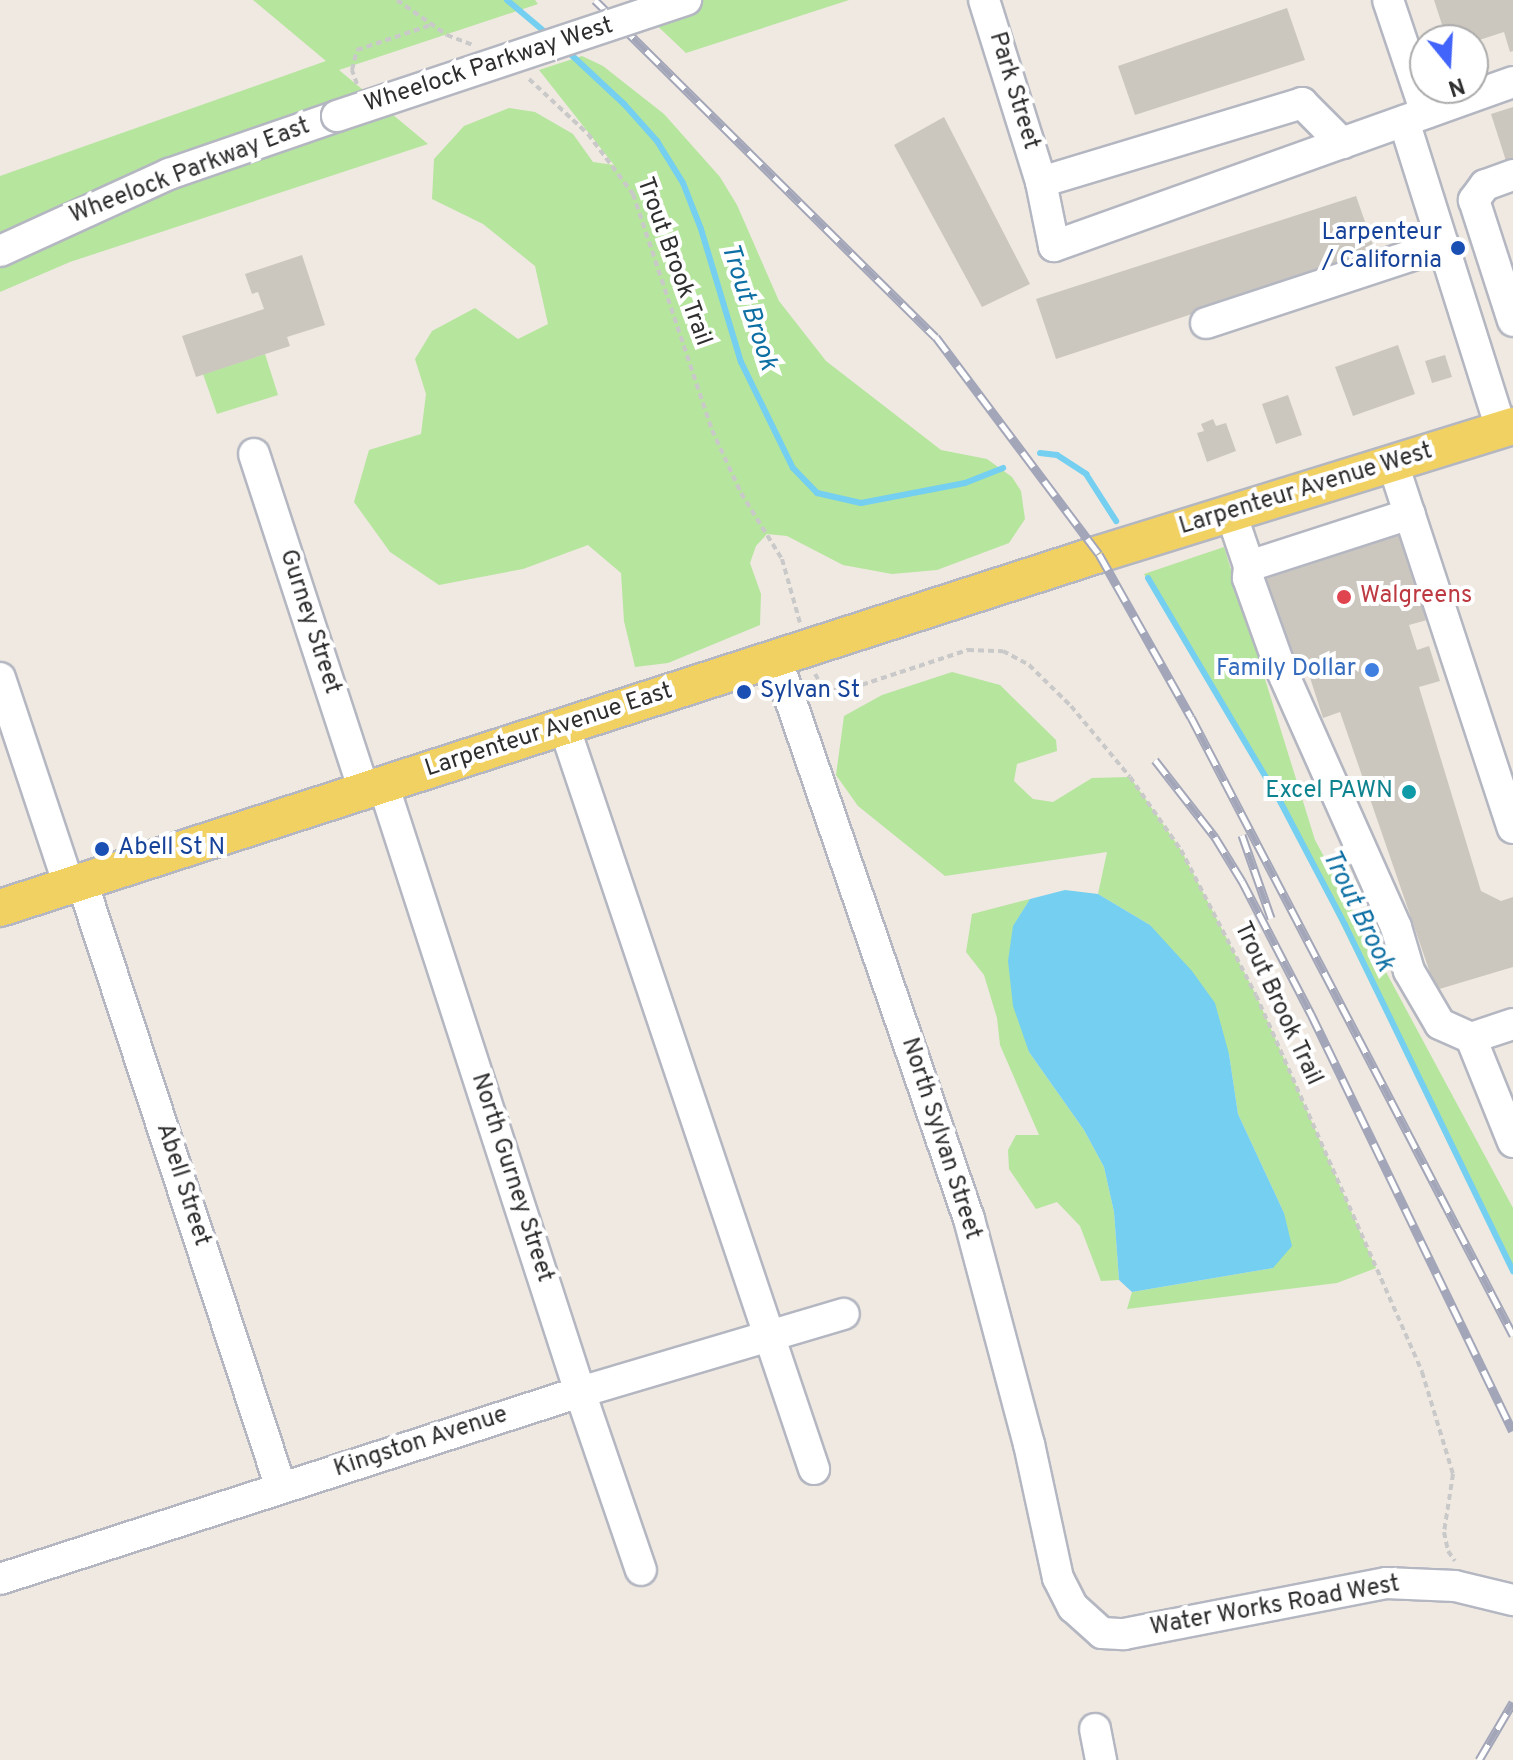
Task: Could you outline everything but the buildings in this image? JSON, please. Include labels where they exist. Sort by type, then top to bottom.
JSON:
[{"type":"main road","name":"Larpenteur Avenue West","points":[[1099,554],[1507,428]]},
{"type":"main road","name":"Larpenteur Avenue East","points":[[0,908],[1099,554]]},
{"type":"street","name":"Wheelock Parkway West","points":[[337,116],[686,0]]},
{"type":"street","name":"Park Street","points":[[984,0],[1041,182],[1054,246],[1348,141]]},
{"type":"street","points":[[1388,0],[1443,245],[1507,428]]},
{"type":"street","points":[[1041,182],[1302,103],[1348,141],[1513,82]]},
{"type":"street","name":"Wheelock Parkway East","points":[[0,251],[169,174],[337,116]]},
{"type":"street","points":[[1513,175],[1485,185],[1474,200],[1513,321]]},
{"type":"street","points":[[1206,323],[1443,245]]},
{"type":"street","name":"Gurney Street","points":[[254,454],[374,788]]},
{"type":"street","points":[[1393,464],[1502,759],[1513,828]]},
{"type":"street","points":[[1231,513],[1249,566],[1248,578],[1278,662],[1396,927],[1409,971],[1440,1024],[1471,1038],[1513,1024]]},
{"type":"street","points":[[1249,566],[1410,514]]},
{"type":"street","name":"North Sylvan Street","points":[[776,658],[969,1219],[1029,1444],[1058,1578],[1073,1607],[1087,1623]]},
{"type":"street","name":"Abell Street","points":[[0,678],[75,884],[281,1488]]},
{"type":"street","points":[[564,726],[814,1469]]},
{"type":"street","name":"North Gurney Street","points":[[374,788],[641,1570]]},
{"type":"street","points":[[1471,1038],[1513,1142]]},
{"type":"street","name":"Kingston Avenue","points":[[0,1579],[580,1392],[844,1314]]},
{"type":"street","name":"Water Works Road West","points":[[1087,1623],[1102,1633],[1124,1634],[1386,1583],[1455,1586],[1513,1600]]},
{"type":"street","points":[[1095,1729],[1101,1760]]},
{"type":"path","points":[[397,0],[431,25],[485,50]]},
{"type":"path","points":[[357,84],[352,70],[357,50],[431,25]]},
{"type":"path","name":"Trout Brook Trail","points":[[527,78],[588,134],[633,194],[712,430],[741,493],[782,559],[801,626]]},
{"type":"path","name":"Trout Brook Trail","points":[[816,675],[824,689],[843,691],[968,650],[1003,651],[1029,665],[1071,706],[1130,777],[1181,850],[1256,995],[1422,1372],[1453,1474],[1444,1532],[1448,1551],[1458,1563]]},
{"type":"green space","points":[[253,0],[535,0],[538,4],[339,70],[428,144],[70,262],[0,292],[0,176],[326,61]]},
{"type":"green space","points":[[630,0],[849,0],[686,53]]},
{"type":"green space","points":[[582,56],[603,66],[664,114],[720,177],[737,205],[779,301],[826,361],[941,450],[987,459],[1012,477],[1021,491],[1025,519],[1009,543],[937,570],[892,574],[843,565],[787,536],[767,534],[756,546],[750,563],[761,594],[760,625],[668,663],[635,667],[624,621],[621,573],[588,545],[523,569],[439,585],[390,552],[354,502],[369,450],[421,434],[426,394],[415,359],[432,331],[475,308],[518,339],[548,324],[535,266],[483,224],[432,199],[434,159],[464,126],[509,108],[535,112],[573,134],[593,162],[614,165],[539,70]]},
{"type":"green space","points":[[265,354],[278,395],[217,414],[203,374]]},
{"type":"green space","points":[[1224,547],[1315,840],[1513,1208],[1513,1271],[1281,803],[1144,574]]},
{"type":"green space","points":[[952,672],[1000,685],[1056,740],[1057,751],[1017,764],[1014,781],[1033,799],[1053,802],[1092,778],[1130,777],[1181,850],[1256,995],[1376,1268],[1337,1283],[1127,1309],[1132,1292],[1273,1268],[1284,1213],[1238,1114],[1229,1054],[1150,925],[1098,894],[1107,852],[945,876],[858,806],[836,775],[844,716],[882,695]]},
{"type":"green space","points":[[1030,899],[1013,927],[1029,1052],[1084,1130],[1104,1167],[1114,1212],[1119,1280],[1101,1281],[1080,1226],[1057,1202],[1036,1209],[1009,1169],[1008,1150],[1016,1135],[1039,1135],[1000,1045],[997,1018],[984,975],[966,952],[972,914]]},
{"type":"water","points":[[1065,890],[1098,894],[1150,925],[1192,971],[1215,1003],[1229,1054],[1238,1114],[1284,1213],[1292,1246],[1273,1268],[1132,1292],[1119,1280],[1114,1212],[1104,1167],[1084,1130],[1029,1052],[1013,1006],[1008,961],[1013,926],[1030,899]]},
{"type":"waterway","name":"Trout Brook","points":[[507,0],[551,37]]},
{"type":"waterway","name":"Trout Brook","points":[[565,49],[624,104],[657,141],[683,183],[701,229],[741,362],[793,468],[817,493],[861,503],[965,483],[1003,468]]},
{"type":"waterway","name":"Trout Brook","points":[[1040,453],[1057,455],[1086,474],[1116,521]]},
{"type":"waterway","name":"Trout Brook","points":[[1148,578],[1281,803],[1345,925],[1513,1271]]},
{"type":"railway","points":[[595,0],[936,337],[1099,554],[1191,717],[1513,1335]]},
{"type":"railway","points":[[1155,760],[1215,837],[1242,881],[1311,1014],[1513,1431]]},
{"type":"railway","points":[[1242,835],[1271,918]]},
{"type":"railway","points":[[1479,1760],[1513,1702]]},
{"type":"place","name":"Larpenteur / California","points":[[1458,248]]},
{"type":"place","name":"Walgreens","points":[[1344,597]]},
{"type":"place","name":"Family Dollar","points":[[1372,670]]},
{"type":"place","name":"Sylvan St","points":[[744,692]]},
{"type":"place","name":"Excel PAWN","points":[[1409,792]]},
{"type":"place","name":"Abell St N","points":[[102,849]]}]
